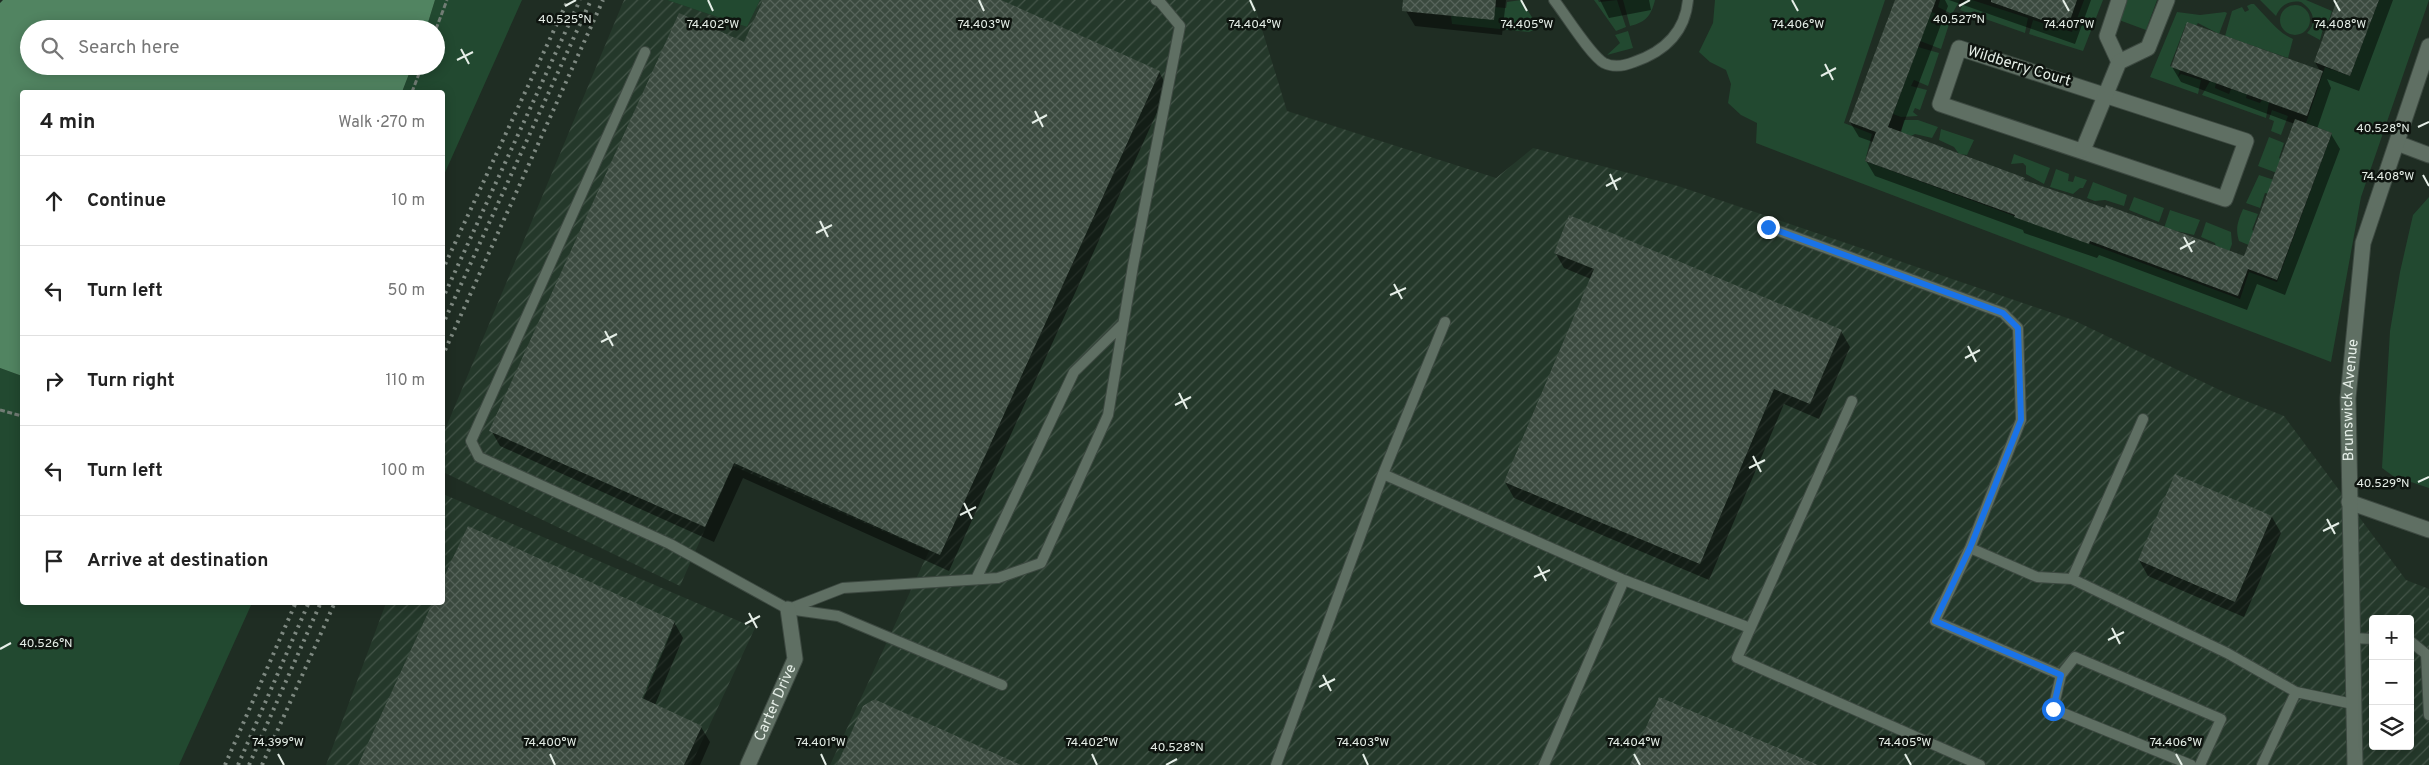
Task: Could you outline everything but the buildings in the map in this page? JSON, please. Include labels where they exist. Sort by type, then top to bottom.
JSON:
[{"type":"street","points":[[2119,0],[2107,36],[2119,62]]},
{"type":"street","points":[[2083,150],[2119,62],[2148,48],[2167,0]]},
{"type":"street","name":"Brunswick Avenue","points":[[2355,765],[2348,398],[2363,243],[2429,46]]},
{"type":"street","name":"Wildberry Court","points":[[1958,48],[2106,95],[2246,140],[2225,199],[2083,150],[1940,104],[1958,48]]},
{"type":"street","points":[[2398,143],[2429,155]]},
{"type":"street","points":[[2349,502],[2429,530]]},
{"type":"street","name":"Carter Drive","points":[[748,765],[794,660],[788,609]]},
{"type":"lane","points":[[788,609],[844,588],[998,578],[1041,563],[1108,414],[1123,324],[1180,26],[1160,2],[1156,0]]},
{"type":"lane","points":[[1554,0],[1597,57],[1613,66],[1624,65],[1651,56],[1665,47],[1676,35],[1684,20],[1688,0]]},
{"type":"lane","points":[[645,52],[471,441],[479,457],[670,544],[788,609],[838,616],[1002,685]]},
{"type":"lane","points":[[1768,227],[2003,313],[2018,328],[2021,420],[1970,548],[1935,621],[2061,675]]},
{"type":"lane","points":[[1276,765],[1383,474],[1445,322]]},
{"type":"lane","points":[[976,579],[1074,372],[1123,324]]},
{"type":"lane","points":[[1852,401],[1737,658],[1980,765]]},
{"type":"lane","points":[[2072,579],[2143,419]]},
{"type":"lane","points":[[1383,474],[1624,580],[1750,628]]},
{"type":"lane","points":[[1970,548],[2037,576],[2072,579],[2228,653],[2296,692],[2353,704]]},
{"type":"lane","points":[[1544,765],[1624,580]]},
{"type":"lane","points":[[2352,638],[2369,638]]},
{"type":"lane","points":[[2414,644],[2426,654],[2429,715]]},
{"type":"lane","points":[[2190,765],[2053,709],[2061,675],[2075,657],[2221,719],[2200,765]]},
{"type":"lane","points":[[2262,765],[2296,692]]},
{"type":"path","points":[[439,20],[447,0]]},
{"type":"path","points":[[413,90],[419,75]]},
{"type":"path","points":[[0,410],[20,415]]},
{"type":"shaded area","points":[[3,0],[435,0],[429,20],[20,20],[20,75],[409,75],[403,90],[20,90],[20,375],[0,368],[0,3]]},
{"type":"shaded area","points":[[435,0],[522,0],[445,173],[445,90],[403,90],[409,75],[445,75],[445,20],[429,20]]},
{"type":"shaded area","points":[[624,0],[667,0],[747,27],[760,0],[1253,0],[1287,111],[1496,178],[1533,148],[1678,186],[2073,320],[2226,393],[2284,416],[2406,580],[2429,589],[2429,765],[830,765],[929,551],[733,466],[680,586],[445,473],[445,430]]},
{"type":"shaded area","points":[[667,0],[760,0],[747,27]]},
{"type":"shaded area","points":[[1521,0],[1539,28],[1529,32],[1452,24],[1451,16],[1495,7],[1506,8],[1507,2]]},
{"type":"shaded area","points":[[1594,0],[1599,2],[1617,0],[1626,27],[1616,31]]},
{"type":"shaded area","points":[[1623,0],[1655,0],[1647,18],[1630,26]]},
{"type":"shaded area","points":[[1715,0],[1885,0],[1844,123],[1872,134],[1865,161],[2240,299],[2249,272],[2277,282],[2332,133],[2306,123],[2325,67],[2350,76],[2379,0],[2429,0],[2361,197],[2331,362],[1756,143],[1757,123],[1741,115],[1728,103],[1731,84],[1726,70],[1710,62],[1699,52],[1713,23]]},
{"type":"shaded area","points":[[1940,0],[1960,0],[1952,14],[1938,7]]},
{"type":"shaded area","points":[[1965,0],[1972,0],[2028,18],[2025,33],[1960,10]]},
{"type":"shaded area","points":[[2084,0],[2103,0],[2083,51],[2029,34],[2033,20],[2072,32]]},
{"type":"shaded area","points":[[2126,0],[2157,0],[2146,30],[2119,20]]},
{"type":"shaded area","points":[[2260,0],[2306,0],[2332,11],[2329,20],[2322,23],[2323,29],[2320,40],[2307,33],[2312,25],[2313,16],[2309,9],[2301,2],[2286,4],[2276,16]]},
{"type":"shaded area","points":[[2254,4],[2282,33],[2293,39],[2288,58],[2225,36],[2232,11],[2242,7],[2245,12],[2249,10],[2247,6]]},
{"type":"shaded area","points":[[2295,5],[2306,9],[2310,20],[2306,31],[2295,35],[2284,31],[2280,20],[2284,9]]},
{"type":"shaded area","points":[[1931,12],[1951,18],[1941,49],[1920,41]]},
{"type":"shaded area","points":[[2177,12],[2200,15],[2227,13],[2219,34],[2198,23],[2195,27],[2186,24],[2170,66],[2180,70],[2178,77],[2181,74],[2201,80],[2198,94],[2150,77]]},
{"type":"shaded area","points":[[1628,31],[1633,48],[1607,55],[1620,43],[1615,35]]},
{"type":"shaded area","points":[[1918,47],[1939,53],[1928,86],[1914,80],[1911,86],[1927,90],[1920,110],[1915,108],[1913,112],[1918,116],[1901,117],[1893,114]]},
{"type":"shaded area","points":[[2210,81],[2216,83],[2215,88],[2229,94],[2231,89],[2247,94],[2246,98],[2260,103],[2262,100],[2269,102],[2266,118],[2202,95]]},
{"type":"shaded area","points":[[2272,110],[2288,116],[2281,135],[2271,131],[2274,121],[2269,119]]},
{"type":"shaded area","points":[[1904,120],[1918,120],[1938,127],[1932,138],[1915,134],[1911,136],[1901,133]]},
{"type":"shaded area","points":[[1941,129],[1974,140],[1967,155],[1959,154],[1954,147],[1939,140]]},
{"type":"shaded area","points":[[2269,137],[2284,143],[2279,158],[2282,160],[2277,173],[2258,166]]},
{"type":"shaded area","points":[[2014,154],[2050,168],[2044,184],[2026,174],[2026,166],[2023,163],[2011,164]]},
{"type":"shaded area","points":[[2056,169],[2069,174],[2068,181],[2073,182],[2075,176],[2087,180],[2083,188],[2080,188],[2073,194],[2050,187]]},
{"type":"shaded area","points":[[2259,175],[2274,180],[2269,194],[2265,193],[2260,208],[2246,203]]},
{"type":"shaded area","points":[[2093,182],[2127,195],[2124,206],[2105,200],[2095,201],[2087,198]]},
{"type":"shaded area","points":[[2134,197],[2164,208],[2159,222],[2129,210]]},
{"type":"shaded area","points":[[2429,197],[2429,488],[2393,476],[2382,468],[2390,331],[2400,272],[2413,215]]},
{"type":"shaded area","points":[[2243,209],[2258,214],[2252,230],[2256,232],[2251,246],[2239,241],[2237,232]]},
{"type":"shaded area","points":[[2170,210],[2200,220],[2194,235],[2164,228]]},
{"type":"shaded area","points":[[2206,222],[2231,232],[2232,244],[2229,252],[2216,248],[2215,243],[2201,237]]},
{"type":"shaded area","points":[[0,368],[20,375],[20,605],[251,605],[179,765],[0,765]]},
{"type":"shaded area","points":[[445,495],[755,628],[691,765],[326,765],[385,605],[445,605]]},
{"type":"railway","points":[[445,265],[568,0]]},
{"type":"railway","points":[[445,293],[580,0]]},
{"type":"railway","points":[[445,319],[591,0]]},
{"type":"railway","points":[[445,350],[603,0]]},
{"type":"railway","points":[[225,765],[295,605]]},
{"type":"railway","points":[[238,765],[308,605]]},
{"type":"railway","points":[[249,765],[320,605]]},
{"type":"railway","points":[[262,765],[334,605]]},
{"type":"route","points":[[1768,227],[2003,313],[2018,328],[2021,420],[1970,548],[1935,621],[2061,675],[2053,709]]}]
